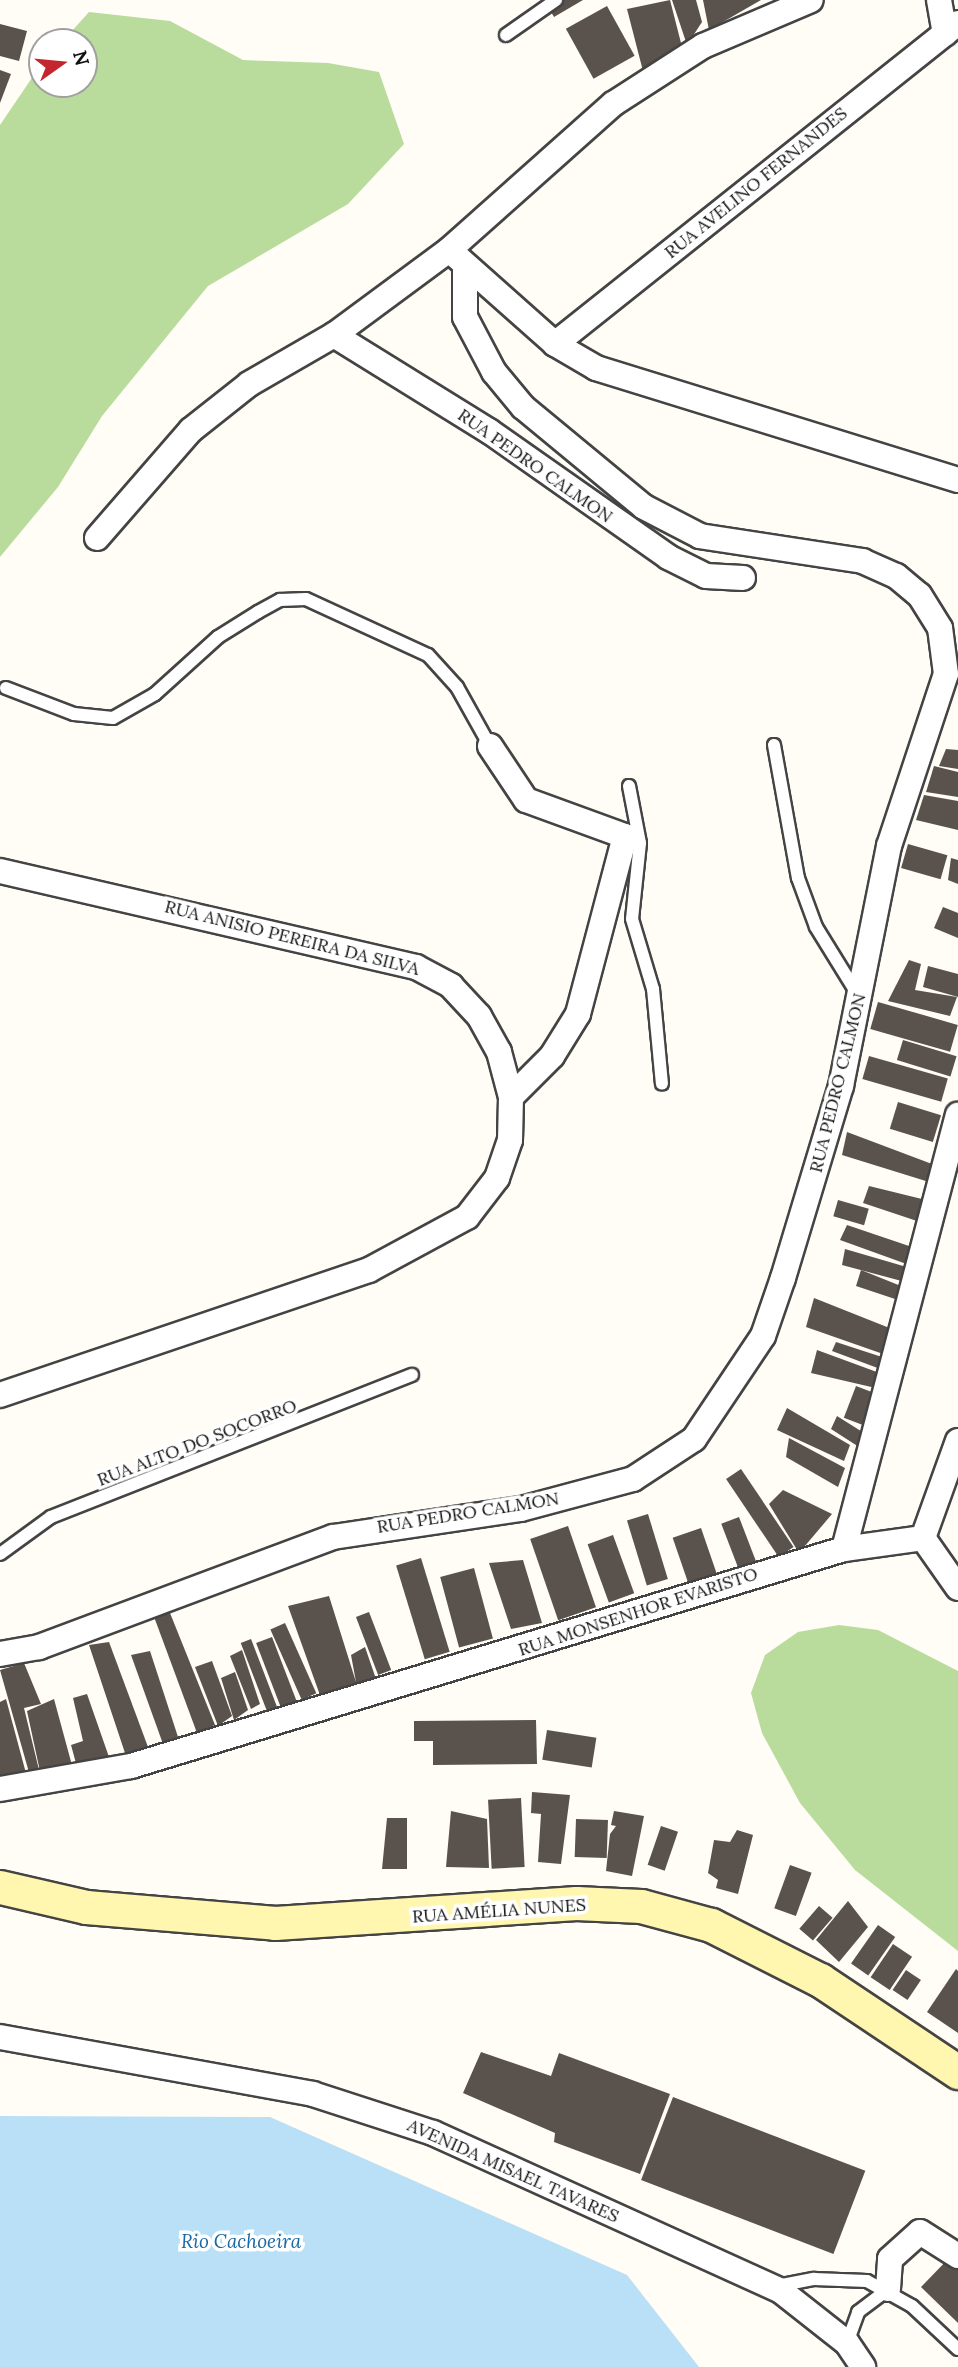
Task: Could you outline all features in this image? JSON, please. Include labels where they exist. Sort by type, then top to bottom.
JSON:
[{"type":"main road","name":"RUA AMÉLIA NUNES","points":[[0,1887],[86,1907],[275,1923],[576,1903],[641,1906],[710,1925],[820,1980],[958,2072]]},
{"type":"street","points":[[97,538],[191,430],[249,384],[334,335],[457,257],[613,104],[703,46],[811,0]]},
{"type":"street","points":[[939,0],[951,28]]},
{"type":"street","name":"RUA AVELINO FERNANDES","points":[[555,344],[951,28]]},
{"type":"street","points":[[457,257],[555,344],[596,368],[958,480]]},
{"type":"street","name":"RUA PEDRO CALMON","points":[[0,1654],[39,1647],[333,1537],[534,1506],[634,1479],[669,1459],[694,1438],[763,1336],[817,1174],[860,998],[889,846],[946,674],[940,628],[919,596],[896,576],[863,561],[701,536],[644,507],[523,407],[494,372],[466,317],[457,257]]},
{"type":"street","name":"RUA PEDRO CALMON","points":[[334,335],[489,431],[668,557],[706,576],[743,578]]},
{"type":"street","points":[[490,746],[526,800],[625,836],[578,1014],[552,1056],[511,1097]]},
{"type":"street","name":"RUA ANISIO PEREIRA DA SILVA","points":[[0,871],[416,967],[451,986],[479,1016],[499,1052],[511,1097],[510,1140],[501,1166],[467,1217],[369,1270],[0,1395]]},
{"type":"street","points":[[844,1549],[958,1115]]},
{"type":"street","points":[[958,1441],[923,1538],[958,1588]]},
{"type":"street","name":"RUA MONSENHOR EVARISTO","points":[[0,1789],[131,1766],[844,1549],[923,1538]]},
{"type":"street","name":"AVENIDA MISAEL TAVARES","points":[[0,2037],[313,2094],[410,2125],[772,2287],[847,2343],[863,2367]]},
{"type":"street","points":[[888,2289],[890,2259],[920,2232],[958,2256]]},
{"type":"lane","points":[[506,35],[555,0]]},
{"type":"lane","points":[[6,688],[74,714],[113,718],[155,694],[218,637],[258,612],[280,600],[306,599],[428,655],[457,687],[490,746]]},
{"type":"lane","points":[[774,745],[797,878],[816,928],[860,998]]},
{"type":"lane","points":[[629,786],[640,843],[632,919],[653,989],[662,1084]]},
{"type":"lane","name":"RUA ALTO DO SOCORRO","points":[[0,1554],[51,1517],[412,1375]]},
{"type":"lane","points":[[772,2287],[846,2278],[888,2289],[958,2349]]},
{"type":"lane","points":[[847,2343],[858,2312],[888,2289]]},
{"type":"green space","points":[[89,12],[170,21],[243,60],[328,63],[379,72],[404,144],[348,204],[208,286],[102,416],[58,487],[0,557],[0,125],[28,84],[28,98],[98,98],[98,28],[75,28]]},
{"type":"green space","points":[[839,1625],[878,1630],[958,1671],[958,1951],[855,1870],[800,1803],[762,1733],[751,1693],[765,1655],[798,1632]]},
{"type":"water","name":"Rio Cachoeira","points":[[0,2116],[270,2117],[627,2275],[699,2367],[0,2367]]},
{"type":"building","points":[[544,0],[583,0],[554,17]]},
{"type":"building","points":[[670,0],[681,43],[644,75],[627,9]]},
{"type":"building","points":[[672,0],[696,0],[702,22],[687,45]]},
{"type":"building","points":[[703,0],[761,0],[709,30]]},
{"type":"building","points":[[607,6],[635,56],[594,79],[566,29]]},
{"type":"building","points":[[0,24],[27,31],[19,61],[0,56]]},
{"type":"building","points":[[0,70],[11,74],[0,103]]},
{"type":"building","points":[[946,749],[958,750],[958,769],[939,766]]},
{"type":"building","points":[[934,766],[958,772],[958,797],[926,792]]},
{"type":"building","points":[[924,795],[958,801],[958,830],[916,820]]},
{"type":"building","points":[[908,844],[947,855],[941,879],[901,868]]},
{"type":"building","points":[[951,858],[958,860],[958,884],[948,880]]},
{"type":"building","points":[[943,907],[958,913],[958,938],[934,928]]},
{"type":"building","points":[[909,960],[921,964],[915,990],[957,997],[950,1016],[888,1001]]},
{"type":"building","points":[[928,966],[958,974],[958,997],[923,987]]},
{"type":"building","points":[[878,1002],[958,1025],[950,1052],[870,1029]]},
{"type":"building","points":[[903,1040],[957,1056],[950,1076],[897,1060]]},
{"type":"building","points":[[869,1056],[948,1079],[941,1102],[862,1079]]},
{"type":"building","points":[[898,1102],[941,1115],[933,1142],[890,1129]]},
{"type":"building","points":[[847,1132],[932,1164],[929,1182],[842,1155]]},
{"type":"building","points":[[869,1186],[926,1200],[920,1222],[863,1203]]},
{"type":"building","points":[[838,1200],[869,1209],[864,1225],[833,1216]]},
{"type":"building","points":[[847,1225],[912,1247],[912,1266],[840,1240]]},
{"type":"building","points":[[845,1249],[910,1268],[909,1283],[842,1265]]},
{"type":"building","points":[[861,1270],[906,1288],[901,1301],[856,1286]]},
{"type":"building","points":[[814,1298],[892,1329],[886,1355],[806,1327]]},
{"type":"building","points":[[836,1342],[885,1358],[883,1370],[832,1351]]},
{"type":"building","points":[[817,1350],[885,1375],[880,1389],[811,1373]]},
{"type":"building","points":[[856,1386],[882,1396],[870,1428],[844,1418]]},
{"type":"building","points":[[787,1408],[850,1445],[844,1461],[777,1430]]},
{"type":"building","points":[[837,1416],[864,1433],[859,1447],[831,1429]]},
{"type":"building","points":[[789,1438],[845,1468],[838,1487],[786,1457]]},
{"type":"building","points":[[741,1469],[794,1547],[779,1557],[726,1479]]},
{"type":"building","points":[[783,1490],[832,1514],[799,1553],[769,1504]]},
{"type":"building","points":[[648,1514],[668,1579],[647,1585],[627,1520]]},
{"type":"building","points":[[739,1517],[758,1566],[740,1573],[721,1524]]},
{"type":"building","points":[[568,1526],[596,1607],[558,1620],[530,1539]]},
{"type":"building","points":[[701,1528],[717,1575],[689,1585],[673,1538]]},
{"type":"building","points":[[613,1535],[634,1593],[609,1602],[588,1544]]},
{"type":"building","points":[[421,1558],[450,1652],[425,1659],[396,1566]]},
{"type":"building","points":[[523,1560],[542,1623],[511,1629],[489,1563]]},
{"type":"building","points":[[474,1568],[493,1639],[459,1648],[440,1577]]},
{"type":"building","points":[[329,1596],[356,1682],[351,1655],[365,1647],[376,1679],[321,1698],[288,1606]]},
{"type":"building","points":[[369,1612],[391,1670],[378,1675],[356,1617]]},
{"type":"building","points":[[170,1613],[215,1725],[197,1733],[153,1614]]},
{"type":"building","points":[[285,1623],[316,1693],[302,1700],[270,1630]]},
{"type":"building","points":[[272,1637],[298,1704],[282,1710],[256,1643]]},
{"type":"building","points":[[251,1639],[277,1707],[267,1711],[241,1643]]},
{"type":"building","points":[[109,1642],[148,1747],[125,1753],[89,1645]]},
{"type":"building","points":[[242,1650],[260,1704],[251,1709],[230,1656]]},
{"type":"building","points":[[150,1651],[179,1740],[163,1744],[131,1655]]},
{"type":"building","points":[[212,1661],[232,1716],[218,1726],[195,1667]]},
{"type":"building","points":[[24,1663],[41,1704],[24,1708],[40,1774],[30,1776],[0,1670]]},
{"type":"building","points":[[235,1672],[248,1710],[234,1720],[221,1678]]},
{"type":"building","points":[[87,1694],[109,1757],[77,1767],[71,1745],[83,1741],[73,1698]]},
{"type":"building","points":[[6,1699],[27,1777],[0,1785],[0,1702]]},
{"type":"building","points":[[54,1699],[73,1769],[41,1776],[27,1711]]},
{"type":"building","points":[[536,1720],[537,1764],[433,1765],[433,1741],[414,1741],[414,1721]]},
{"type":"building","points":[[547,1730],[596,1738],[592,1767],[542,1760]]},
{"type":"building","points":[[532,1792],[570,1795],[561,1864],[538,1862],[541,1814],[531,1813]]},
{"type":"building","points":[[521,1798],[525,1867],[492,1869],[488,1800]]},
{"type":"building","points":[[451,1811],[487,1819],[489,1868],[446,1867]]},
{"type":"building","points":[[614,1811],[644,1816],[632,1876],[606,1871],[610,1834],[616,1826],[611,1825]]},
{"type":"building","points":[[387,1818],[407,1818],[407,1869],[382,1869]]},
{"type":"building","points":[[576,1819],[608,1820],[607,1858],[575,1857]]},
{"type":"building","points":[[661,1826],[678,1832],[665,1871],[648,1865]]},
{"type":"building","points":[[737,1830],[753,1835],[738,1894],[716,1888],[718,1880],[708,1873],[714,1840],[730,1842]]},
{"type":"building","points":[[790,1865],[812,1873],[796,1916],[774,1908]]},
{"type":"building","points":[[848,1901],[868,1927],[839,1962],[816,1940]]},
{"type":"building","points":[[819,1906],[833,1918],[813,1940],[799,1929]]},
{"type":"building","points":[[878,1925],[895,1937],[868,1976],[851,1964]]},
{"type":"building","points":[[893,1944],[912,1957],[890,1990],[871,1977]]},
{"type":"building","points":[[956,1969],[958,1971],[958,2033],[927,2012]]},
{"type":"building","points":[[906,1970],[921,1980],[908,2000],[893,1990]]},
{"type":"building","points":[[481,2052],[551,2076],[559,2053],[670,2094],[640,2174],[554,2142],[555,2133],[463,2093]]},
{"type":"building","points":[[673,2097],[865,2171],[833,2254],[641,2180]]},
{"type":"building","points":[[953,2254],[958,2259],[958,2323],[921,2287]]}]
